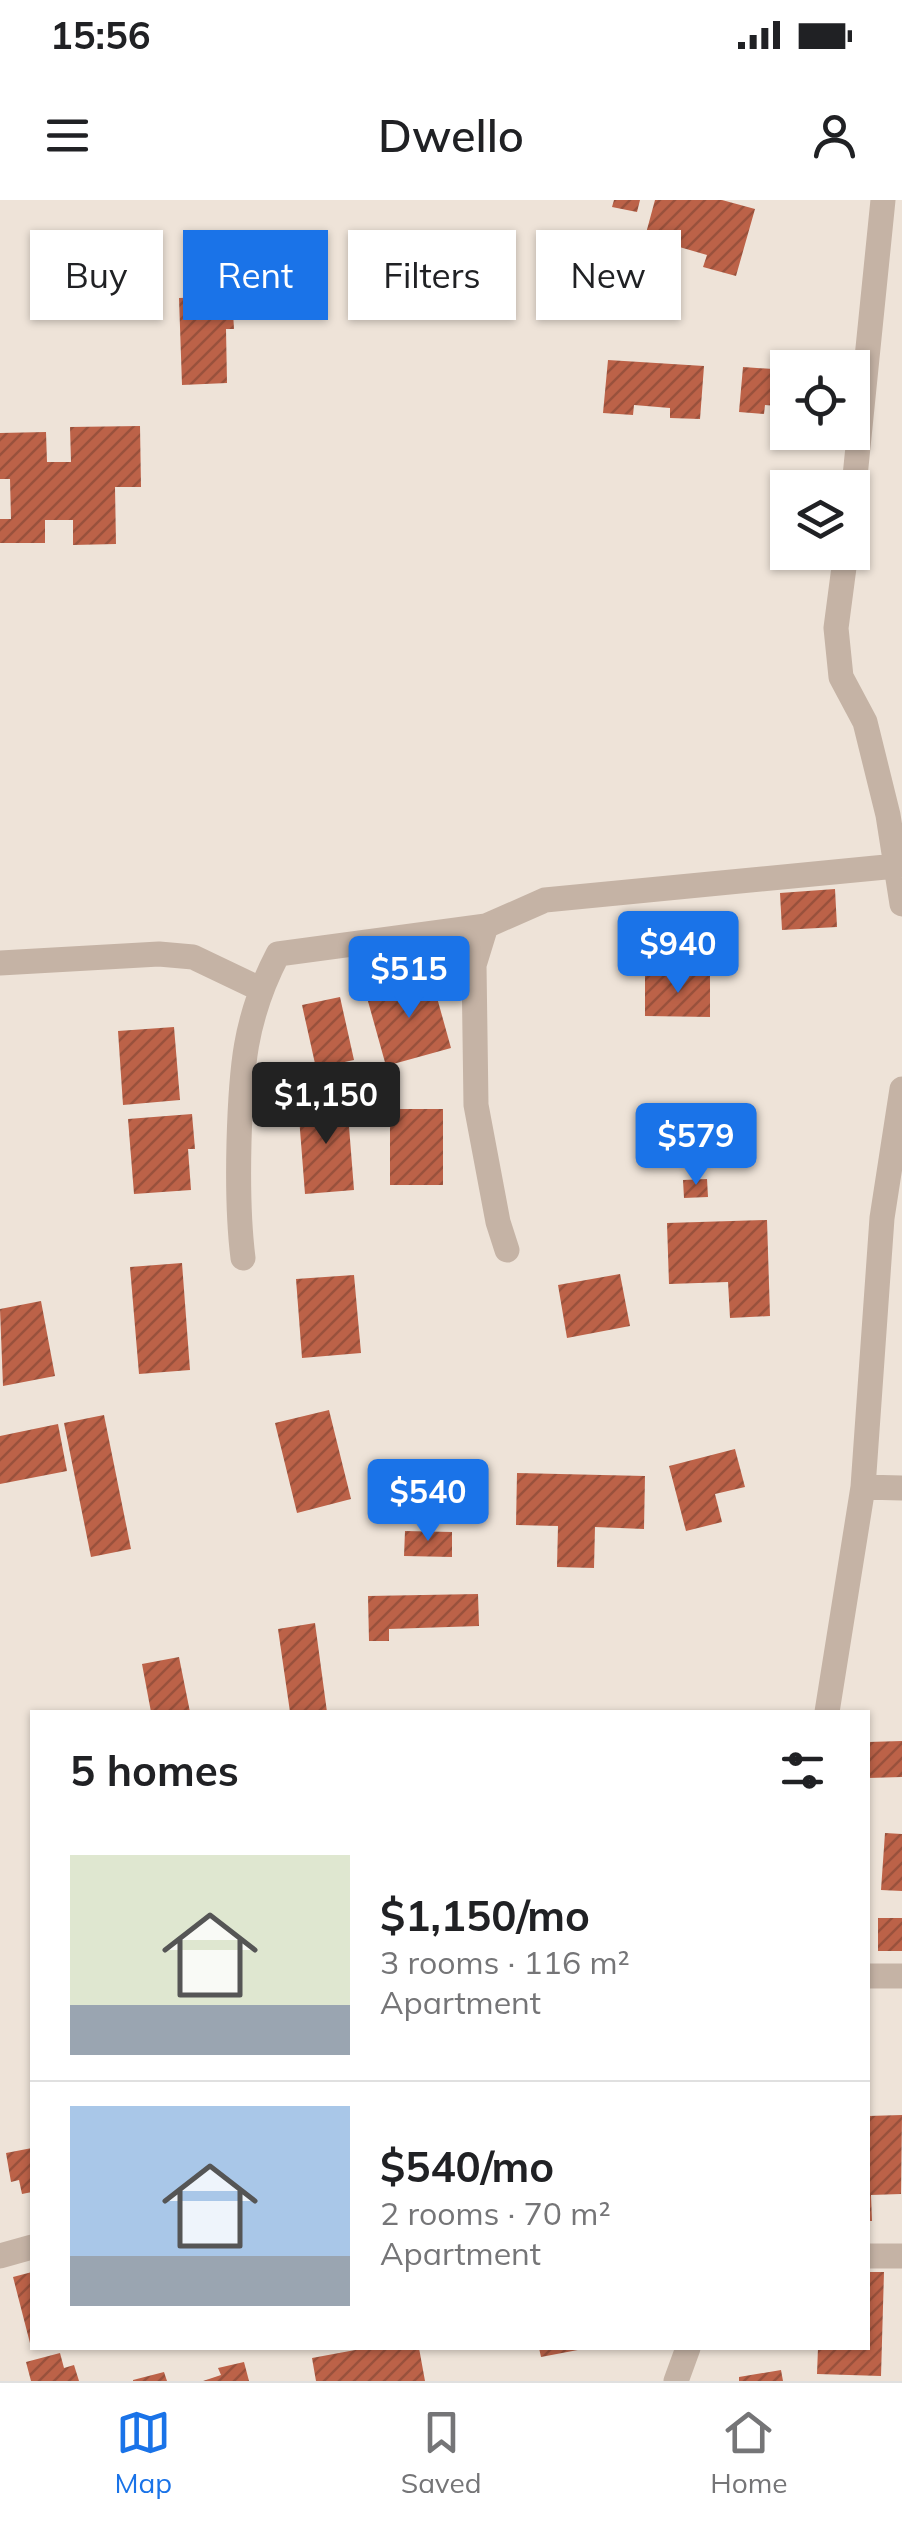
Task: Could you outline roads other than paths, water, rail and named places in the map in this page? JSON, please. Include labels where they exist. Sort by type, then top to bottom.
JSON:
[{"type":"street","points":[[856,470],[883,200]]},
{"type":"street","points":[[844,570],[836,628],[841,678],[865,722],[888,815],[902,904]]},
{"type":"street","points":[[243,1258],[236,1208],[239,1088],[248,1030],[260,988],[278,954],[486,926],[545,900],[896,866]]},
{"type":"street","points":[[486,926],[474,966],[476,1105],[507,1250]]},
{"type":"street","points":[[0,963],[160,954],[193,957],[260,988]]},
{"type":"street","points":[[826,1710],[863,1487],[882,1218],[902,1089]]},
{"type":"street","points":[[863,1487],[902,1488]]},
{"type":"street","points":[[870,1976],[902,1976]]},
{"type":"street","points":[[0,2256],[30,2248]]},
{"type":"street","points":[[870,2256],[902,2256]]},
{"type":"street","points":[[676,2381],[687,2350]]}]
